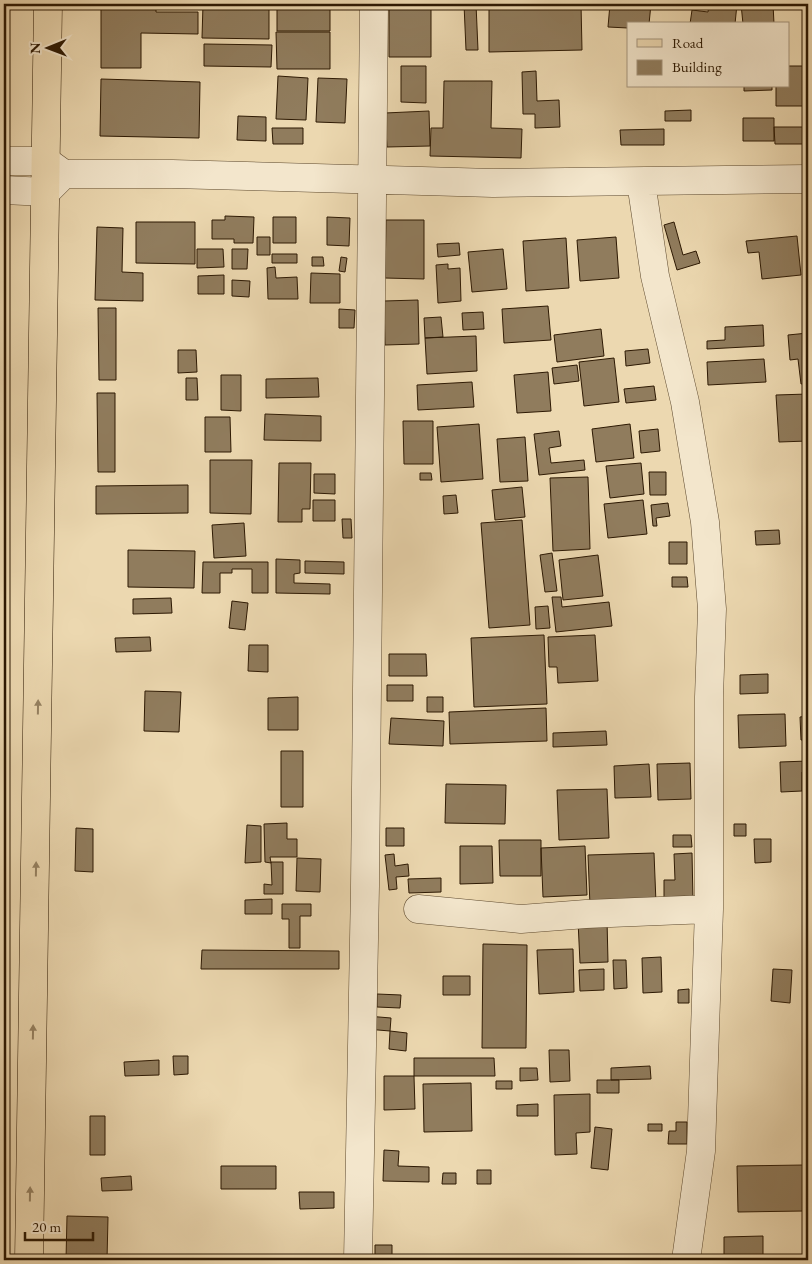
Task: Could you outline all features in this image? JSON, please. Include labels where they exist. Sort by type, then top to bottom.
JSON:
[{"type":"main road","points":[[29,1260],[52,176],[48,4]]},
{"type":"street","points":[[358,1260],[365,886],[374,4]]},
{"type":"street","points":[[4,160],[52,176]]},
{"type":"street","points":[[4,190],[52,176],[172,174],[492,184],[808,180]]},
{"type":"street","points":[[642,182],[655,276],[685,402],[705,522],[712,609],[709,697],[709,909],[701,1151],[686,1260]]},
{"type":"street","points":[[418,909],[521,919],[586,914],[709,909]]},
{"type":"building","points":[[101,4],[156,4],[156,12],[198,12],[198,34],[141,33],[141,68],[101,68]]},
{"type":"building","points":[[203,4],[269,4],[269,39],[202,38]]},
{"type":"building","points":[[277,4],[330,4],[330,31],[277,31]]},
{"type":"building","points":[[389,4],[431,4],[431,57],[389,57]]},
{"type":"building","points":[[464,4],[476,4],[478,50],[466,50]]},
{"type":"building","points":[[489,4],[581,4],[582,50],[489,52]]},
{"type":"building","points":[[610,4],[651,4],[649,22],[627,22],[627,28],[608,27]]},
{"type":"building","points":[[665,4],[692,4],[691,7],[665,7]]},
{"type":"building","points":[[709,4],[737,4],[735,22],[690,22],[692,10],[708,12]]},
{"type":"building","points":[[741,4],[773,4],[774,22],[743,22]]},
{"type":"building","points":[[276,32],[330,32],[330,69],[277,69]]},
{"type":"building","points":[[204,44],[272,45],[271,67],[204,66]]},
{"type":"building","points":[[401,66],[426,66],[426,103],[401,102]]},
{"type":"building","points":[[790,66],[808,66],[808,106],[776,106],[776,88],[790,88]]},
{"type":"building","points":[[536,71],[537,101],[559,100],[560,127],[535,128],[535,114],[523,114],[522,72]]},
{"type":"building","points":[[278,76],[308,78],[306,120],[276,119]]},
{"type":"building","points":[[318,78],[347,79],[345,123],[316,122]]},
{"type":"building","points":[[101,79],[200,82],[199,138],[100,136]]},
{"type":"building","points":[[444,81],[492,81],[491,128],[522,129],[521,158],[430,156],[431,128],[443,128]]},
{"type":"building","points":[[744,88],[772,88],[772,90],[744,91]]},
{"type":"building","points":[[691,110],[691,121],[665,121],[665,111]]},
{"type":"building","points":[[429,111],[430,146],[387,147],[385,113]]},
{"type":"building","points":[[238,116],[266,117],[266,141],[237,140]]},
{"type":"building","points":[[743,118],[774,118],[774,141],[743,141]]},
{"type":"building","points":[[774,127],[808,127],[808,144],[775,144]]},
{"type":"building","points":[[272,128],[303,128],[303,144],[273,144]]},
{"type":"building","points":[[664,129],[664,145],[621,145],[620,130]]},
{"type":"building","points":[[225,216],[254,217],[253,243],[234,243],[234,239],[212,239],[212,220],[225,220]]},
{"type":"building","points":[[273,217],[296,217],[296,243],[273,243]]},
{"type":"building","points":[[327,217],[350,218],[349,246],[327,245]]},
{"type":"building","points":[[386,220],[424,220],[424,279],[385,278]]},
{"type":"building","points":[[136,222],[195,222],[195,264],[136,263]]},
{"type":"building","points":[[674,222],[683,255],[696,251],[700,263],[677,270],[664,225]]},
{"type":"building","points":[[97,227],[123,228],[122,272],[143,273],[143,301],[95,300]]},
{"type":"building","points":[[797,236],[801,275],[762,279],[759,252],[748,253],[746,241]]},
{"type":"building","points":[[257,237],[270,237],[270,255],[257,255]]},
{"type":"building","points":[[616,237],[619,278],[580,281],[577,240]]},
{"type":"building","points":[[566,238],[569,288],[526,291],[523,241]]},
{"type":"building","points":[[459,243],[460,255],[438,257],[437,244]]},
{"type":"building","points":[[197,249],[223,249],[224,267],[197,268]]},
{"type":"building","points":[[232,249],[248,249],[247,269],[232,269]]},
{"type":"building","points":[[503,249],[507,289],[472,292],[468,252]]},
{"type":"building","points":[[272,254],[297,254],[297,263],[272,263]]},
{"type":"building","points":[[312,257],[323,257],[324,266],[312,266]]},
{"type":"building","points":[[341,257],[347,258],[345,272],[339,271]]},
{"type":"building","points":[[448,264],[448,269],[460,268],[461,301],[438,303],[436,265]]},
{"type":"building","points":[[275,267],[276,278],[297,277],[298,299],[268,299],[267,268]]},
{"type":"building","points":[[311,273],[340,274],[340,303],[310,303]]},
{"type":"building","points":[[224,275],[224,294],[198,294],[198,276]]},
{"type":"building","points":[[232,280],[250,281],[249,297],[232,296]]},
{"type":"building","points":[[418,300],[419,344],[385,345],[384,301]]},
{"type":"building","points":[[548,306],[551,340],[504,343],[502,309]]},
{"type":"building","points":[[98,308],[116,308],[116,380],[99,380]]},
{"type":"building","points":[[339,309],[355,310],[354,328],[339,328]]},
{"type":"building","points":[[483,312],[484,329],[463,330],[462,313]]},
{"type":"building","points":[[441,317],[443,337],[425,338],[424,318]]},
{"type":"building","points":[[763,325],[764,346],[707,349],[707,341],[725,340],[725,327]]},
{"type":"building","points":[[601,329],[604,356],[557,362],[554,335]]},
{"type":"building","points":[[808,333],[808,383],[801,384],[798,359],[790,360],[788,335]]},
{"type":"building","points":[[476,336],[477,371],[427,374],[425,338]]},
{"type":"building","points":[[648,349],[650,363],[626,366],[625,351]]},
{"type":"building","points":[[178,350],[196,350],[197,372],[178,373]]},
{"type":"building","points":[[614,358],[619,402],[584,406],[579,362]]},
{"type":"building","points":[[764,359],[766,382],[708,385],[707,362]]},
{"type":"building","points":[[577,365],[579,381],[554,384],[552,368]]},
{"type":"building","points":[[548,372],[551,411],[517,413],[514,375]]},
{"type":"building","points":[[221,375],[241,375],[241,411],[221,410]]},
{"type":"building","points":[[186,378],[197,378],[198,400],[186,400]]},
{"type":"building","points":[[318,378],[319,397],[266,398],[266,379]]},
{"type":"building","points":[[472,382],[474,407],[418,410],[417,385]]},
{"type":"building","points":[[654,386],[656,400],[626,403],[624,389]]},
{"type":"building","points":[[97,393],[115,393],[115,472],[98,472]]},
{"type":"building","points":[[808,394],[808,441],[779,442],[776,395]]},
{"type":"building","points":[[265,414],[321,416],[321,441],[264,440]]},
{"type":"building","points":[[205,417],[230,417],[231,452],[205,452]]},
{"type":"building","points":[[403,421],[433,421],[433,464],[404,464]]},
{"type":"building","points":[[479,424],[483,479],[441,482],[437,427]]},
{"type":"building","points":[[630,424],[634,458],[596,462],[592,429]]},
{"type":"building","points":[[658,429],[660,451],[641,453],[639,431]]},
{"type":"building","points":[[559,431],[561,446],[549,448],[551,463],[584,460],[585,470],[539,475],[534,434]]},
{"type":"building","points":[[525,437],[528,481],[500,482],[497,439]]},
{"type":"building","points":[[210,460],[252,460],[251,514],[210,513]]},
{"type":"building","points":[[279,463],[311,463],[310,509],[302,509],[302,522],[278,522]]},
{"type":"building","points":[[641,463],[644,494],[610,498],[606,466]]},
{"type":"building","points":[[649,472],[666,472],[666,495],[650,495]]},
{"type":"building","points":[[420,473],[431,473],[432,480],[420,480]]},
{"type":"building","points":[[314,474],[335,474],[335,494],[314,493]]},
{"type":"building","points":[[588,477],[590,549],[553,551],[550,478]]},
{"type":"building","points":[[188,485],[188,513],[96,514],[96,486]]},
{"type":"building","points":[[522,487],[525,517],[495,520],[492,490]]},
{"type":"building","points":[[456,495],[458,513],[444,514],[443,496]]},
{"type":"building","points":[[313,500],[335,500],[335,521],[313,521]]},
{"type":"building","points":[[643,500],[647,534],[608,538],[604,504]]},
{"type":"building","points":[[668,503],[670,516],[656,518],[657,526],[653,526],[651,505]]},
{"type":"building","points":[[342,519],[351,519],[352,538],[343,538]]},
{"type":"building","points":[[522,520],[530,625],[489,628],[481,523]]},
{"type":"building","points":[[244,523],[246,556],[214,558],[212,525]]},
{"type":"building","points":[[779,530],[780,544],[756,545],[755,531]]},
{"type":"building","points":[[669,542],[687,542],[687,564],[669,564]]},
{"type":"building","points":[[128,550],[195,551],[194,588],[128,587]]},
{"type":"building","points":[[552,553],[557,591],[545,592],[540,555]]},
{"type":"building","points":[[598,555],[603,596],[563,600],[559,560]]},
{"type":"building","points":[[276,559],[300,560],[300,573],[294,574],[294,583],[330,584],[330,594],[276,593]]},
{"type":"building","points":[[305,561],[344,562],[344,574],[305,573]]},
{"type":"building","points":[[203,562],[268,562],[268,593],[252,593],[252,569],[232,569],[232,573],[220,573],[220,593],[202,593]]},
{"type":"building","points":[[672,577],[687,577],[688,587],[672,587]]},
{"type":"building","points":[[552,597],[561,597],[562,607],[609,602],[612,626],[556,632]]},
{"type":"building","points":[[171,598],[172,613],[133,614],[133,599]]},
{"type":"building","points":[[232,601],[248,603],[245,630],[229,628]]},
{"type":"building","points":[[548,606],[550,628],[536,629],[535,607]]},
{"type":"building","points":[[544,635],[547,704],[474,707],[471,638]]},
{"type":"building","points":[[595,635],[598,681],[558,683],[557,667],[549,667],[548,637]]},
{"type":"building","points":[[150,637],[151,651],[116,652],[115,638]]},
{"type":"building","points":[[249,645],[268,645],[268,672],[248,671]]},
{"type":"building","points":[[389,654],[426,654],[427,676],[389,676]]},
{"type":"building","points":[[768,674],[768,693],[740,694],[740,675]]},
{"type":"building","points":[[806,680],[808,680],[808,709],[806,709]]},
{"type":"building","points":[[387,685],[413,685],[413,701],[387,701]]},
{"type":"building","points":[[145,691],[181,692],[179,732],[144,731]]},
{"type":"building","points":[[298,697],[298,730],[268,730],[268,698]]},
{"type":"building","points":[[427,697],[443,697],[443,712],[427,712]]},
{"type":"building","points":[[546,708],[547,741],[450,744],[449,712]]},
{"type":"building","points":[[785,714],[786,746],[739,748],[738,715]]},
{"type":"building","points":[[808,716],[808,740],[801,740],[800,717]]},
{"type":"building","points":[[391,718],[444,721],[443,746],[389,744]]},
{"type":"building","points":[[606,731],[607,745],[553,747],[553,733]]},
{"type":"building","points":[[281,751],[303,751],[303,807],[281,807]]},
{"type":"building","points":[[808,761],[808,772],[802,772],[802,791],[781,792],[780,762]]},
{"type":"building","points":[[690,763],[691,799],[658,800],[657,764]]},
{"type":"building","points":[[649,764],[651,797],[615,798],[614,766]]},
{"type":"building","points":[[446,784],[506,785],[505,824],[445,823]]},
{"type":"building","points":[[607,789],[609,838],[559,840],[557,790]]},
{"type":"building","points":[[287,823],[287,839],[297,839],[297,857],[270,857],[271,863],[265,862],[264,824]]},
{"type":"building","points":[[734,824],[746,824],[746,836],[734,836]]},
{"type":"building","points":[[247,825],[261,826],[261,862],[245,863]]},
{"type":"building","points":[[76,828],[93,829],[93,872],[75,871]]},
{"type":"building","points":[[386,828],[404,828],[404,846],[386,846]]},
{"type":"building","points":[[673,835],[691,835],[692,847],[673,847]]},
{"type":"building","points":[[754,839],[771,839],[771,862],[755,863]]},
{"type":"building","points":[[499,840],[541,840],[541,876],[500,876]]},
{"type":"building","points":[[460,846],[492,846],[493,883],[460,884]]},
{"type":"building","points":[[585,846],[587,895],[543,897],[541,848]]},
{"type":"building","points":[[654,853],[656,903],[590,906],[588,855]]},
{"type":"building","points":[[692,853],[693,900],[664,901],[664,880],[675,880],[674,854]]},
{"type":"building","points":[[394,854],[395,866],[408,864],[409,876],[396,877],[397,889],[389,890],[385,855]]},
{"type":"building","points":[[297,858],[321,859],[320,892],[296,891]]},
{"type":"building","points":[[271,862],[283,862],[283,894],[264,894],[264,884],[272,885]]},
{"type":"building","points":[[441,878],[441,892],[409,893],[408,879]]},
{"type":"building","points":[[272,899],[272,914],[245,914],[245,900]]},
{"type":"building","points":[[282,904],[311,904],[311,916],[300,916],[300,948],[289,948],[289,919],[282,919]]},
{"type":"building","points":[[607,920],[608,962],[580,963],[578,921]]},
{"type":"building","points":[[483,944],[527,945],[526,1048],[482,1048]]},
{"type":"building","points":[[573,949],[574,992],[539,994],[537,950]]},
{"type":"building","points":[[202,950],[339,951],[339,969],[201,969]]},
{"type":"building","points":[[661,957],[662,992],[643,993],[642,958]]},
{"type":"building","points":[[613,960],[626,960],[627,988],[614,989]]},
{"type":"building","points":[[604,969],[604,990],[580,991],[579,970]]},
{"type":"building","points":[[773,969],[792,970],[790,1003],[771,1001]]},
{"type":"building","points":[[443,976],[470,976],[470,995],[443,995]]},
{"type":"building","points":[[689,989],[689,1003],[678,1003],[678,990]]},
{"type":"building","points":[[377,994],[401,995],[400,1008],[377,1007]]},
{"type":"building","points":[[367,1016],[391,1018],[390,1031],[366,1029]]},
{"type":"building","points":[[390,1031],[407,1033],[406,1051],[389,1049]]},
{"type":"building","points":[[549,1050],[569,1050],[570,1081],[550,1082]]},
{"type":"building","points":[[173,1056],[188,1056],[188,1074],[174,1075]]},
{"type":"building","points":[[414,1058],[494,1058],[495,1076],[414,1076]]},
{"type":"building","points":[[159,1060],[159,1075],[125,1076],[124,1062]]},
{"type":"building","points":[[650,1066],[651,1079],[611,1080],[611,1068]]},
{"type":"building","points":[[520,1068],[537,1068],[538,1080],[520,1081]]},
{"type":"building","points":[[384,1076],[414,1076],[415,1109],[384,1110]]},
{"type":"building","points":[[597,1080],[619,1080],[619,1093],[597,1093]]},
{"type":"building","points":[[496,1081],[512,1081],[512,1089],[496,1089]]},
{"type":"building","points":[[471,1083],[472,1131],[424,1132],[423,1084]]},
{"type":"building","points":[[590,1094],[590,1132],[576,1133],[577,1154],[555,1155],[554,1095]]},
{"type":"building","points":[[538,1104],[538,1116],[517,1116],[517,1105]]},
{"type":"building","points":[[90,1116],[105,1116],[105,1155],[90,1155]]},
{"type":"building","points":[[676,1122],[687,1122],[687,1144],[668,1144],[669,1131],[676,1131]]},
{"type":"building","points":[[648,1124],[662,1124],[662,1131],[648,1131]]},
{"type":"building","points":[[595,1127],[612,1129],[608,1170],[591,1168]]},
{"type":"building","points":[[384,1150],[399,1151],[398,1166],[429,1167],[429,1182],[383,1181]]},
{"type":"building","points":[[804,1165],[804,1211],[738,1212],[737,1166]]},
{"type":"building","points":[[221,1166],[276,1166],[276,1189],[221,1189]]},
{"type":"building","points":[[477,1170],[491,1170],[491,1184],[477,1184]]},
{"type":"building","points":[[443,1173],[456,1173],[456,1184],[442,1184]]},
{"type":"building","points":[[131,1176],[132,1190],[102,1191],[101,1178]]},
{"type":"building","points":[[299,1192],[334,1192],[334,1208],[300,1209]]},
{"type":"building","points":[[67,1216],[108,1217],[107,1260],[66,1260]]},
{"type":"building","points":[[763,1236],[763,1260],[724,1260],[724,1237]]},
{"type":"building","points":[[375,1245],[392,1245],[392,1260],[375,1260]]}]
